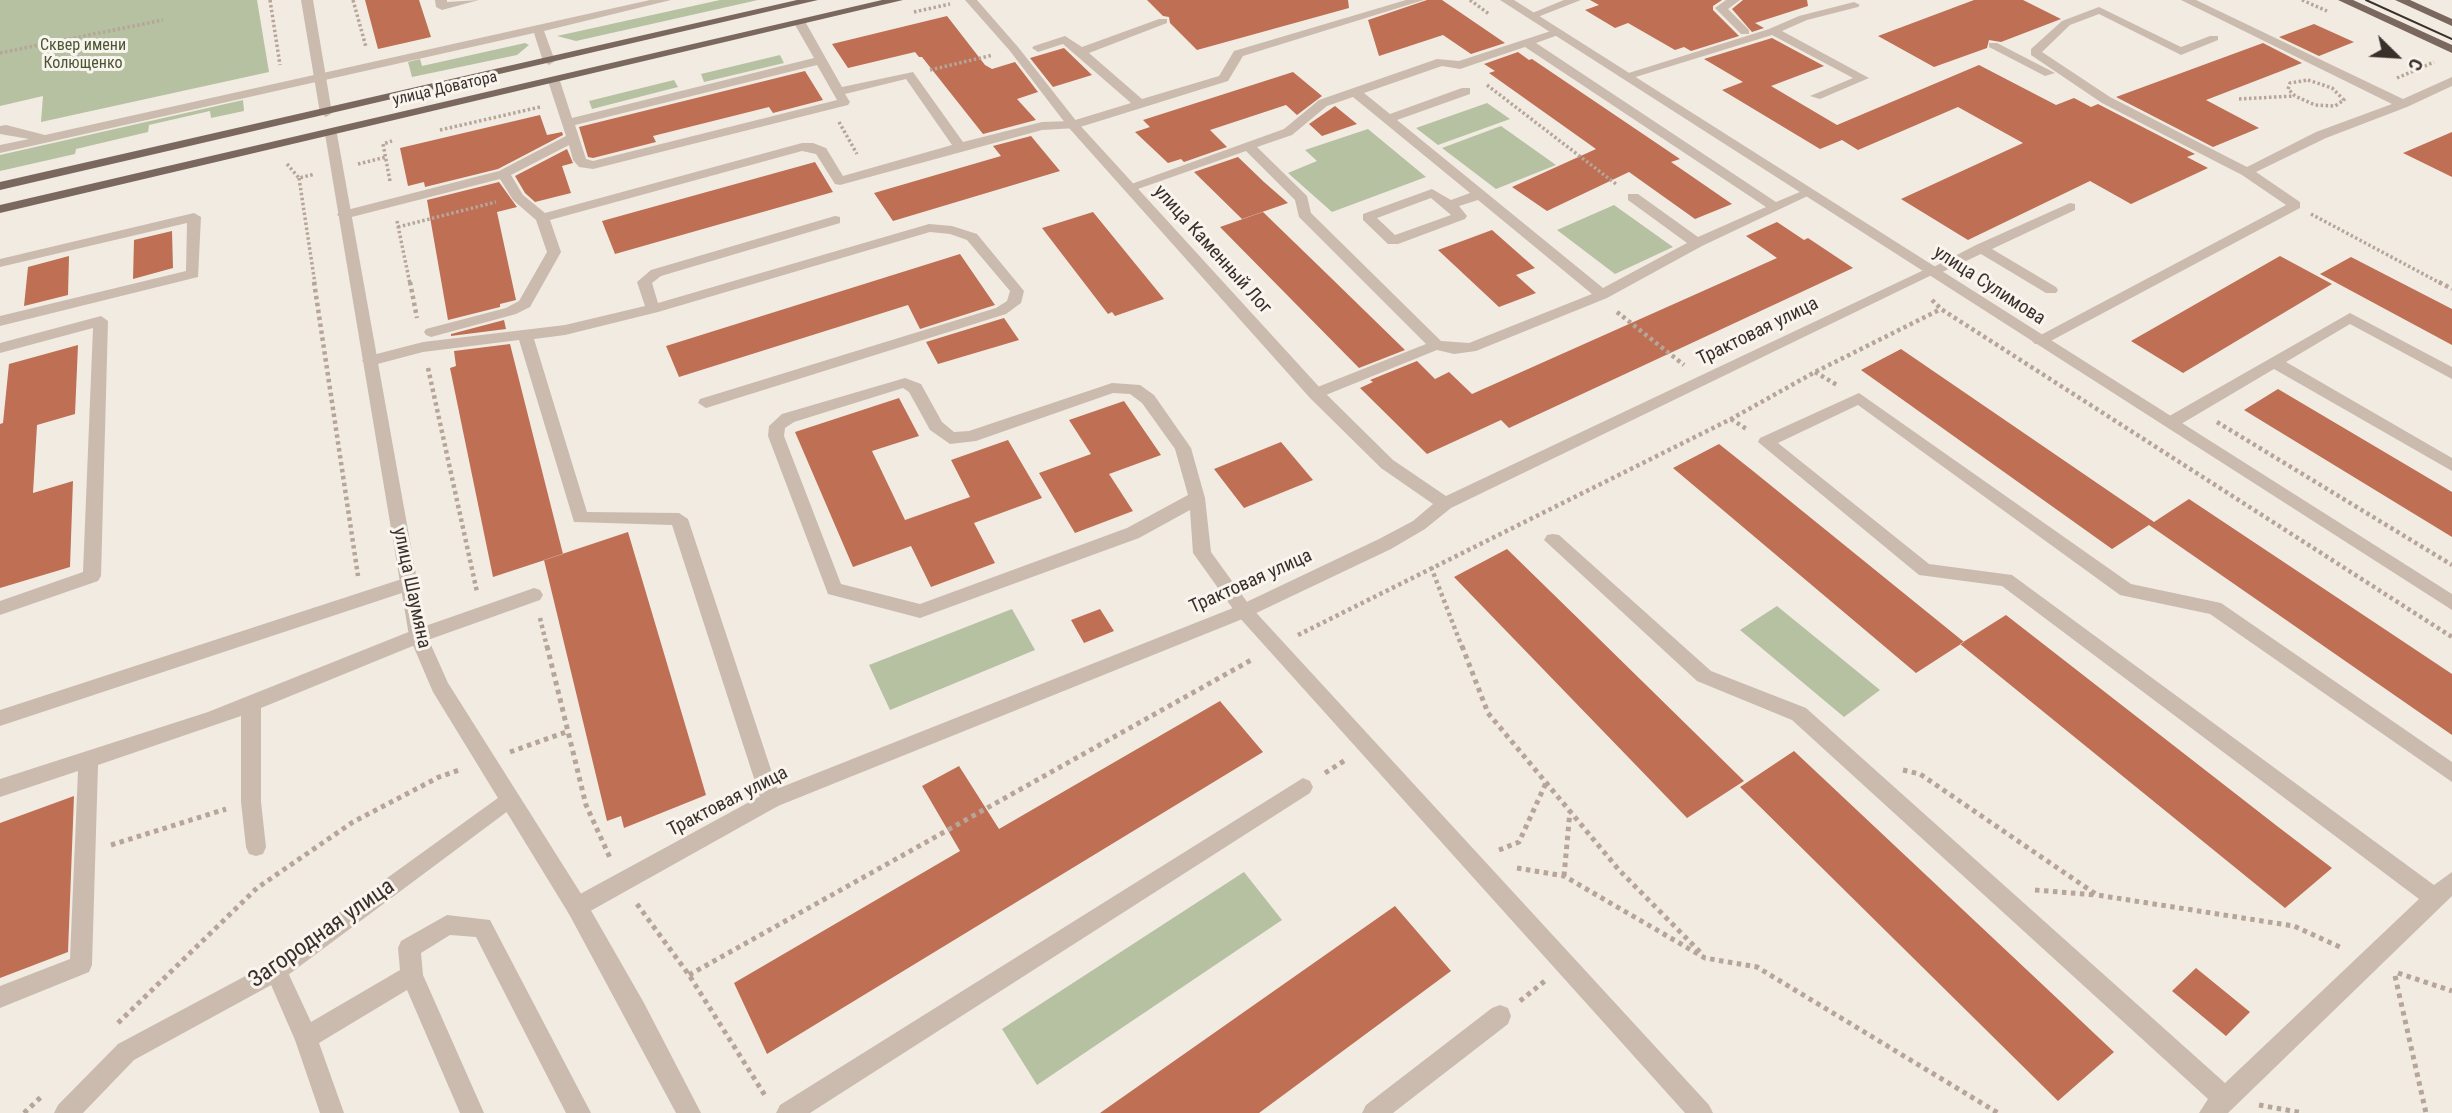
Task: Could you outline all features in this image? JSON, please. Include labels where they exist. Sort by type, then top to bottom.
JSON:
[{"type":"main road","name":"улица Доватора","points":[[0,186],[812,0]]},
{"type":"main road","name":"улица Доватора","points":[[0,209],[897,0]]},
{"type":"main road","points":[[2344,0],[2452,49]]},
{"type":"main road","points":[[2401,0],[2452,23]]},
{"type":"main road","name":"улица Шаумяна","points":[[326,113],[331,134]]},
{"type":"street","name":"улица Шаумяна","points":[[307,0],[326,113]]},
{"type":"street","points":[[441,0],[443,6],[473,0]]},
{"type":"street","points":[[0,149],[664,0]]},
{"type":"street","name":"улица Каменный Лог","points":[[971,0],[1014,49],[1073,125],[1316,394],[1387,464],[1445,504]]},
{"type":"street","points":[[542,218],[802,147],[821,150],[840,181],[1042,126],[1073,125],[1224,78],[1238,54],[1418,0]]},
{"type":"street","name":"улица Сулимова","points":[[1506,0],[2452,603]]},
{"type":"street","points":[[1531,16],[1574,0]]},
{"type":"street","points":[[1734,0],[1721,8],[1745,32]]},
{"type":"street","points":[[2187,0],[2403,104]]},
{"type":"street","points":[[1625,76],[1773,31],[1803,18],[1854,5]]},
{"type":"street","points":[[2106,100],[2035,52],[2066,23],[2099,10],[2181,51],[2214,38]]},
{"type":"street","points":[[1081,52],[1163,21]]},
{"type":"street","points":[[554,81],[580,160],[584,164],[593,165],[844,102],[800,23]]},
{"type":"street","points":[[538,29],[549,61]]},
{"type":"street","points":[[1773,31],[1863,78],[1816,96]]},
{"type":"street","points":[[1130,187],[1288,132],[1323,103],[1441,62],[1460,65],[1557,32]]},
{"type":"street","points":[[1038,48],[1065,40],[1140,104]]},
{"type":"street","points":[[1526,42],[1775,207]]},
{"type":"street","points":[[1993,45],[2247,172],[2295,205],[2040,341]]},
{"type":"street","points":[[567,123],[822,60]]},
{"type":"street","points":[[837,92],[909,75],[960,147]]},
{"type":"street","points":[[2247,172],[2321,135],[2403,104],[2452,81]]},
{"type":"street","points":[[1388,119],[1466,91]]},
{"type":"street","points":[[1355,92],[1481,194],[1600,296]]},
{"type":"street","points":[[0,130],[6,129],[45,139]]},
{"type":"street","name":"улица Шаумяна","points":[[331,134],[418,636],[440,687],[577,907],[636,1011],[689,1113]]},
{"type":"street","points":[[344,215],[504,174],[572,138]]},
{"type":"street","points":[[1249,147],[1302,199],[1304,214],[1436,345],[1454,349],[1471,348],[1600,296],[1697,243],[1807,193]]},
{"type":"street","points":[[432,332],[511,311],[525,304],[554,252],[542,218],[517,197],[504,174]]},
{"type":"street","points":[[1432,193],[1450,205],[1460,216],[1393,241],[1368,216],[1432,193]]},
{"type":"street","points":[[1450,205],[1481,194]]},
{"type":"street","points":[[1633,197],[1697,243]]},
{"type":"street","name":"Трактовая улица","points":[[577,907],[771,800],[1244,611],[1385,544],[1419,525],[1445,504],[2070,207]]},
{"type":"street","points":[[0,263],[194,217],[193,274],[0,321]]},
{"type":"street","points":[[653,309],[644,282],[656,273],[835,220]]},
{"type":"street","points":[[370,361],[424,347],[526,337],[653,309],[929,228],[952,229],[972,237],[1017,291],[1014,303],[1001,311],[706,403]]},
{"type":"street","points":[[1981,248],[2051,290]]},
{"type":"street","points":[[2170,424],[2350,318],[2452,374]]},
{"type":"street","points":[[0,348],[102,321],[92,576],[0,608]]},
{"type":"street","points":[[526,337],[580,518],[679,519],[771,800]]},
{"type":"street","points":[[1316,394],[1436,345]]},
{"type":"street","points":[[2276,363],[2452,465]]},
{"type":"street","points":[[1197,498],[1133,533],[920,611],[834,589],[776,436],[777,426],[788,418],[905,383],[915,388],[936,426],[950,438],[970,437],[1112,388],[1134,389],[1148,399],[1183,448],[1197,498],[1202,553],[1244,611],[1701,1113]]},
{"type":"street","points":[[2434,898],[2007,580],[1925,570],[1766,442],[1859,398],[2126,590],[2215,608],[2452,773]]},
{"type":"street","points":[[1553,540],[1704,677],[1799,714],[1991,886],[2218,1106],[2452,882]]},
{"type":"street","points":[[0,719],[408,584]]},
{"type":"street","points":[[0,788],[251,704],[418,636],[534,594]]},
{"type":"street","points":[[251,704],[251,802],[256,847]]},
{"type":"street","points":[[0,997],[81,965],[88,760]]},
{"type":"street","points":[[788,1113],[1303,788]]},
{"type":"street","name":"Загородная улица","points":[[66,1113],[126,1052],[276,971],[509,799]]},
{"type":"street","points":[[472,1113],[412,975],[409,948],[447,925],[482,927],[579,1113]]},
{"type":"street","points":[[276,971],[306,1038],[332,1113]]},
{"type":"street","points":[[306,1038],[412,975]]},
{"type":"street","points":[[1374,1113],[1500,1016]]},
{"type":"path","points":[[353,0],[368,55],[389,51],[392,61]]},
{"type":"path","points":[[0,53],[163,19]]},
{"type":"path","points":[[909,75],[1014,49]]},
{"type":"path","points":[[1460,65],[1633,197]]},
{"type":"path","points":[[2239,99],[2295,96],[2325,106],[2335,106],[2344,100],[2332,88],[2308,80],[2290,83],[2288,89],[2295,96]]},
{"type":"path","points":[[830,106],[868,173]]},
{"type":"path","points":[[400,117],[404,138],[383,144],[398,227],[482,613]]},
{"type":"path","points":[[299,178],[386,157]]},
{"type":"path","points":[[276,166],[289,163],[299,178],[361,599]]},
{"type":"path","points":[[398,227],[517,197]]},
{"type":"path","points":[[2295,205],[2452,289]]},
{"type":"path","points":[[1600,296],[1704,381]]},
{"type":"path","points":[[689,975],[1274,647],[1719,425],[1815,372],[1941,309]]},
{"type":"path","points":[[1431,567],[1488,713],[1619,870],[1705,958]]},
{"type":"path","points":[[534,594],[586,805],[620,881],[689,975],[768,1101]]},
{"type":"path","points":[[112,1029],[257,888],[353,822],[439,777],[569,731]]},
{"type":"path","points":[[1303,788],[1368,746]]},
{"type":"path","points":[[1896,768],[1920,774],[2097,895]]},
{"type":"path","points":[[1472,862],[1519,842],[1546,783]]},
{"type":"path","points":[[1564,876],[1570,811]]},
{"type":"path","points":[[83,854],[205,816]]},
{"type":"path","points":[[1472,862],[1564,876],[1705,958],[1757,967],[1997,1113]]},
{"type":"path","points":[[1991,886],[2097,895],[2294,926],[2370,962]]},
{"type":"path","points":[[1500,1016],[1565,964]]},
{"type":"path","points":[[2426,1113],[2394,972],[2452,990]]},
{"type":"path","points":[[24,1113],[44,1094]]},
{"type":"green space","name":"Сквер имени Колющенко","points":[[0,0],[257,0],[269,72],[41,122],[43,96],[0,106]]},
{"type":"green space","points":[[720,0],[758,0],[576,41],[557,36]]},
{"type":"green space","points":[[525,43],[529,45],[517,55],[412,77],[408,62],[420,59],[422,66]]},
{"type":"green space","points":[[780,55],[784,63],[704,82],[701,74]]},
{"type":"green space","points":[[674,80],[678,87],[592,109],[589,101]]},
{"type":"green space","points":[[243,100],[244,111],[211,118],[210,111],[149,125],[148,132],[76,149],[75,154],[0,171],[0,155]]},
{"type":"green space","points":[[1487,103],[1510,119],[1438,145],[1416,128]]},
{"type":"green space","points":[[1501,126],[1556,165],[1496,189],[1442,148]]},
{"type":"green space","points":[[1368,129],[1426,177],[1332,212],[1288,173],[1317,161],[1305,150]]},
{"type":"green space","points":[[1614,205],[1673,247],[1615,274],[1557,230]]},
{"type":"green space","points":[[1777,606],[1880,690],[1844,717],[1740,630]]},
{"type":"green space","points":[[1012,609],[1035,650],[890,710],[869,665]]},
{"type":"green space","points":[[1244,872],[1282,920],[1037,1085],[1002,1029]]},
{"type":"building","points":[[365,0],[419,0],[431,37],[378,49]]},
{"type":"building","points":[[1147,0],[1348,0],[1349,8],[1197,50],[1170,23],[1169,17],[1163,16]]},
{"type":"building","points":[[1427,0],[1442,0],[1505,43],[1471,54],[1443,35],[1379,56],[1368,20]]},
{"type":"building","points":[[1590,0],[1722,0],[1713,6],[1713,10],[1739,36],[1691,51],[1684,47],[1675,50],[1628,23],[1615,28],[1585,10],[1599,5]]},
{"type":"building","points":[[1743,0],[1807,0],[1808,6],[1755,23],[1764,28],[1752,32],[1732,9]]},
{"type":"building","points":[[1974,0],[2023,0],[2061,19],[2001,42],[1989,40],[1987,48],[1934,67],[1878,36]]},
{"type":"building","points":[[947,16],[985,65],[992,69],[1015,62],[1038,92],[1017,99],[1036,120],[983,134],[922,57],[915,52],[848,68],[832,44]]},
{"type":"building","points":[[2314,24],[2354,42],[2319,56],[2279,37]]},
{"type":"building","points":[[1772,38],[1824,66],[1771,86],[1837,125],[1979,65],[2056,105],[2074,98],[2091,107],[2098,104],[2195,154],[2187,157],[2208,168],[2131,204],[2090,181],[1968,240],[1901,199],[2023,143],[1958,107],[1858,150],[1842,140],[1820,149],[1722,90],[1743,82],[1704,59]]},
{"type":"building","points":[[2263,43],[2302,63],[2206,100],[2259,128],[2213,147],[2116,97]]},
{"type":"building","points":[[1064,48],[1092,75],[1053,87],[1030,58]]},
{"type":"building","points":[[1518,52],[1680,159],[1671,162],[1732,204],[1695,219],[1629,172],[1547,211],[1512,187],[1596,149],[1489,73],[1495,71],[1484,64]]},
{"type":"building","points":[[805,71],[823,100],[773,113],[769,107],[653,136],[656,142],[588,157],[579,127]]},
{"type":"building","points":[[1293,72],[1322,96],[1297,115],[1286,105],[1210,130],[1227,147],[1184,162],[1181,159],[1168,163],[1135,132],[1150,127],[1143,120]]},
{"type":"building","points":[[1335,106],[1357,124],[1322,136],[1309,124]]},
{"type":"building","points":[[540,115],[547,135],[562,132],[563,135],[498,169],[425,187],[424,182],[408,186],[400,148]]},
{"type":"building","points":[[2452,132],[2452,177],[2403,153]]},
{"type":"building","points":[[1031,136],[1060,171],[893,221],[874,193],[1001,156],[993,146]]},
{"type":"building","points":[[567,149],[573,163],[562,166],[571,193],[535,202],[525,193],[515,176]]},
{"type":"building","points":[[1238,157],[1288,203],[1242,219],[1194,172]]},
{"type":"building","points":[[815,162],[833,192],[615,254],[602,221]]},
{"type":"building","points":[[499,182],[517,207],[497,212],[516,300],[500,304],[500,307],[448,320],[427,200]]},
{"type":"building","points":[[1093,212],[1164,299],[1115,316],[1112,312],[1108,314],[1042,228]]},
{"type":"building","points":[[1263,212],[1405,350],[1359,368],[1220,227]]},
{"type":"building","points":[[1777,222],[1804,240],[1808,238],[1853,268],[1509,428],[1501,420],[1427,454],[1360,388],[1373,382],[1370,380],[1417,361],[1435,379],[1449,372],[1472,394],[1777,258],[1746,236]]},
{"type":"building","points":[[1492,230],[1535,268],[1516,275],[1536,293],[1499,307],[1438,250]]},
{"type":"building","points":[[172,231],[173,268],[133,279],[134,240]]},
{"type":"building","points":[[960,254],[995,305],[920,329],[908,305],[679,377],[666,346]]},
{"type":"building","points":[[69,256],[68,295],[24,306],[28,267]]},
{"type":"building","points":[[2280,256],[2332,284],[2183,373],[2131,341]]},
{"type":"building","points":[[2351,257],[2452,309],[2452,345],[2320,274]]},
{"type":"building","points":[[1004,318],[1019,340],[938,364],[926,342]]},
{"type":"building","points":[[504,320],[506,329],[451,336],[451,334]]},
{"type":"building","points":[[510,344],[563,554],[493,577],[450,368],[456,366],[454,351]]},
{"type":"building","points":[[78,345],[75,414],[37,425],[33,493],[73,481],[70,567],[0,588],[0,424],[3,423],[9,364]]},
{"type":"building","points":[[1901,349],[2154,522],[2189,499],[2452,674],[2452,735],[2149,525],[2112,549],[1861,370]]},
{"type":"building","points":[[2278,389],[2452,492],[2452,537],[2244,410]]},
{"type":"building","points":[[899,398],[919,436],[872,451],[905,520],[970,497],[951,460],[1008,440],[1042,498],[974,523],[995,563],[931,587],[911,546],[853,567],[795,432]]},
{"type":"building","points":[[1124,401],[1161,455],[1109,474],[1133,511],[1075,533],[1039,473],[1091,454],[1069,420]]},
{"type":"building","points":[[1281,442],[1313,480],[1244,508],[1214,469]]},
{"type":"building","points":[[1719,444],[1964,642],[1916,673],[1673,468]]},
{"type":"building","points":[[628,532],[706,795],[624,828],[621,816],[607,821],[544,560]]},
{"type":"building","points":[[1507,549],[1744,781],[1687,818],[1454,577]]},
{"type":"building","points":[[1100,609],[1114,631],[1084,643],[1071,620]]},
{"type":"building","points":[[2006,615],[2332,868],[2285,908],[1960,644]]},
{"type":"building","points":[[1220,701],[1263,752],[767,1054],[734,983],[960,851],[922,786],[959,766],[999,829]]},
{"type":"building","points":[[1794,751],[2114,1052],[2058,1101],[1740,787]]},
{"type":"building","points":[[74,796],[68,952],[0,978],[0,823]]},
{"type":"building","points":[[1395,906],[1451,971],[1259,1113],[1100,1113]]},
{"type":"building","points":[[2196,968],[2250,1012],[2226,1036],[2172,991]]},
{"type":"tram line","points":[[2366,0],[2452,39]]}]
